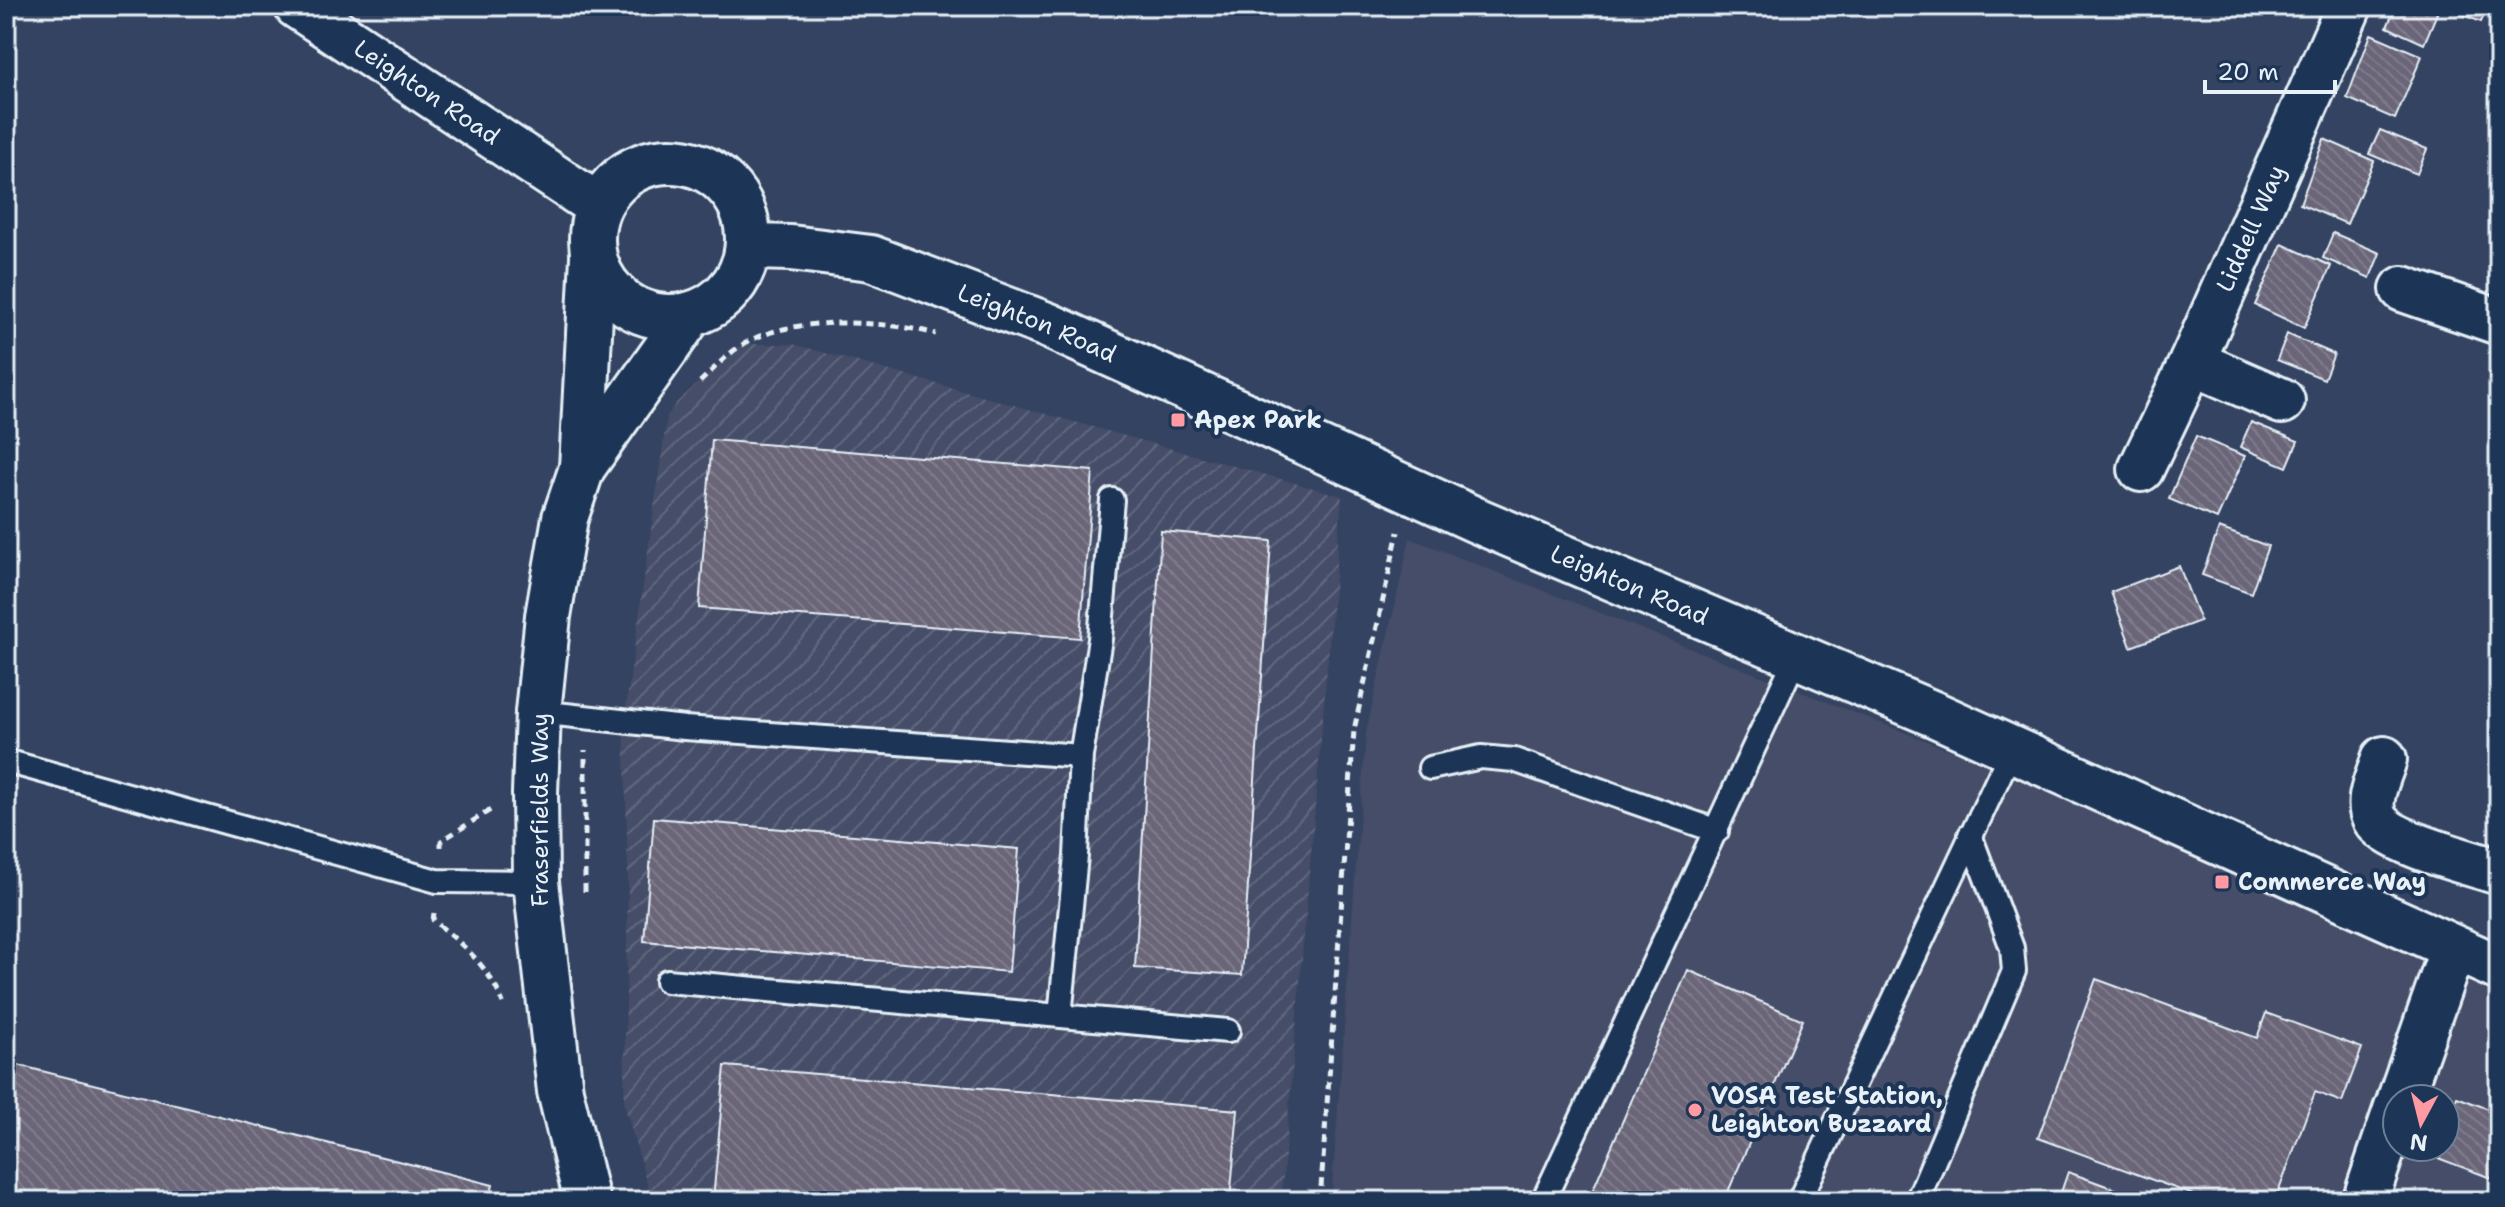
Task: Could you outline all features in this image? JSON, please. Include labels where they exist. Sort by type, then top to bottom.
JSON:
[{"type":"street","name":"Leighton Road","points":[[297,6],[598,206]]},
{"type":"street","name":"Liddell Way","points":[[2141,469],[2192,362],[2349,6]]},
{"type":"street","points":[[655,162],[691,164],[723,181],[738,200],[746,223],[748,247],[742,270],[730,290],[712,305],[690,315],[666,318],[643,313],[620,301],[603,281],[593,257],[591,230],[598,206],[612,185],[631,171],[655,162]]},
{"type":"street","name":"Leighton Road","points":[[748,247],[791,248],[871,258],[1047,325],[1476,520],[2012,749],[2499,968]]},
{"type":"street","name":"Fraserfields Way","points":[[587,1201],[560,1091],[536,882],[538,712],[548,616],[565,518],[582,468],[593,257]]},
{"type":"street","points":[[2403,289],[2499,322]]},
{"type":"street","name":"Fraserfields Way","points":[[582,468],[690,315]]},
{"type":"street","points":[[2192,362],[2282,401]]},
{"type":"street","points":[[2384,759],[2372,797],[2374,818],[2389,833],[2499,872]]},
{"type":"street","points":[[2406,1083],[2453,948]]},
{"type":"street","points":[[2365,1201],[2381,1154]]},
{"type":"lane","points":[[1060,1016],[1076,856],[1081,756],[1100,639],[1112,500]]},
{"type":"lane","points":[[1543,1201],[1796,657]]},
{"type":"lane","points":[[538,712],[685,728],[1081,756]]},
{"type":"lane","points":[[1799,1201],[2012,749]]},
{"type":"lane","points":[[1430,768],[1481,757],[1514,760],[1717,831]]},
{"type":"lane","points":[[6,761],[437,881],[536,882]]},
{"type":"lane","points":[[1917,1201],[2014,971],[2012,948],[1970,835]]},
{"type":"lane","points":[[667,981],[1228,1031]]},
{"type":"path","points":[[699,383],[742,344],[784,330],[856,322],[920,329],[949,337]]},
{"type":"path","points":[[1320,1201],[1354,730],[1400,527]]},
{"type":"path","points":[[585,717],[585,904]]},
{"type":"path","points":[[496,797],[493,809],[441,841],[433,920],[479,958],[494,980],[505,1009]]},
{"type":"shaded area","name":"Apex Park","points":[[742,344],[793,344],[1342,496],[1281,1201],[652,1201],[624,1104],[628,880],[624,720],[667,416],[677,402]]},
{"type":"shaded area","points":[[1410,538],[2499,966],[2499,1201],[1331,1201],[1366,732]]},
{"type":"building","points":[[2396,6],[2440,6],[2424,44],[2387,27]]},
{"type":"building","points":[[2441,6],[2488,6],[2481,22]]},
{"type":"building","points":[[2371,34],[2422,56],[2395,119],[2347,98]]},
{"type":"building","points":[[2380,130],[2427,149],[2417,174],[2369,154]]},
{"type":"building","points":[[2324,139],[2374,161],[2347,224],[2300,204]]},
{"type":"building","points":[[2333,233],[2380,253],[2370,278],[2323,258]]},
{"type":"building","points":[[2282,244],[2331,266],[2304,328],[2255,305]]},
{"type":"building","points":[[2287,334],[2334,354],[2324,379],[2277,360]]},
{"type":"building","points":[[2251,422],[2298,441],[2287,467],[2240,447]]},
{"type":"building","points":[[2196,436],[2245,456],[2217,519],[2169,499]]},
{"type":"building","points":[[712,440],[1093,471],[1080,638],[699,608]]},
{"type":"building","points":[[2219,528],[2268,546],[2251,593],[2202,575]]},
{"type":"building","points":[[1161,531],[1271,541],[1242,975],[1135,968]]},
{"type":"building","points":[[2179,566],[2200,621],[2131,647],[2111,592]]},
{"type":"building","points":[[654,818],[1019,849],[1009,972],[644,941]]},
{"type":"building","name":"VOSA Test Station, Leighton Buzzard","points":[[1688,970],[1803,1020],[1724,1201],[1588,1201]]},
{"type":"building","points":[[2096,979],[2257,1038],[2266,1013],[2362,1048],[2342,1102],[2315,1092],[2275,1201],[2210,1201],[2038,1138]]},
{"type":"building","points":[[6,1062],[493,1185],[489,1201],[6,1201]]},
{"type":"building","points":[[725,1066],[1238,1110],[1230,1201],[713,1201]]},
{"type":"building","points":[[2461,1099],[2499,1113],[2499,1181],[2451,1163],[2461,1163]]},
{"type":"building","points":[[2068,1172],[2148,1201],[2058,1201]]},
{"type":"place","name":"Apex Park","points":[[1178,420]]},
{"type":"place","name":"Commerce Way","points":[[2222,882]]},
{"type":"place","name":"VOSA Test Station, Leighton Buzzard","points":[[1695,1110]]}]
